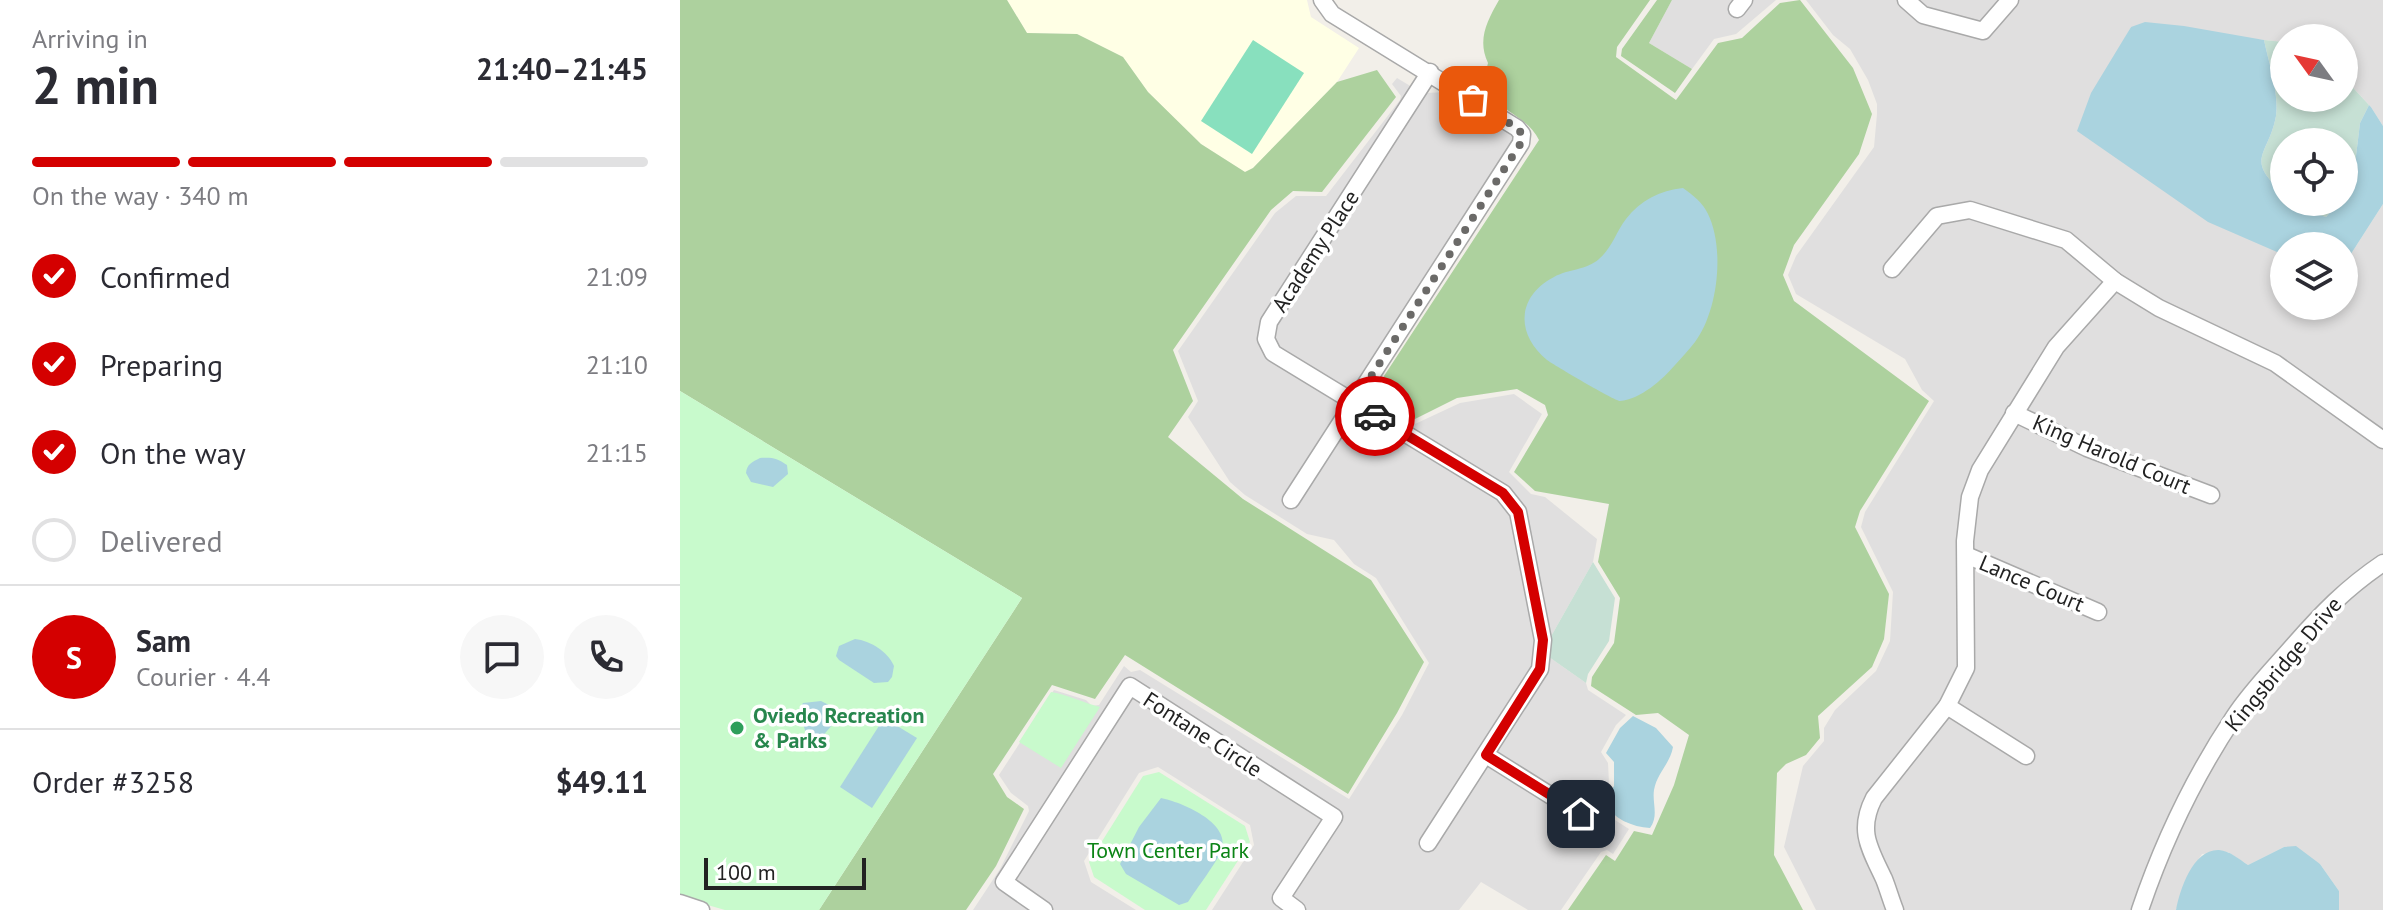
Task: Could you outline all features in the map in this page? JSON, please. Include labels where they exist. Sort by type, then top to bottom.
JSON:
[{"type":"street","points":[[1291,500],[1521,143],[1522,134],[1430,72],[1332,14],[1322,0]]},
{"type":"street","points":[[1906,0],[1923,15],[1983,31],[2010,0]]},
{"type":"street","name":"Academy Place","points":[[1354,403],[1273,353],[1266,339],[1269,322],[1430,72]]},
{"type":"street","points":[[1892,269],[1937,216],[1970,210],[2066,240],[2115,281],[2159,308],[2275,363],[2383,440]]},
{"type":"street","points":[[1895,910],[1884,879],[1869,853],[1867,812],[1874,798],[1947,706],[1966,668],[1965,541],[1970,497],[1980,470],[2056,347],[2115,281]]},
{"type":"street","points":[[1354,403],[1503,493],[1518,512],[1543,640],[1540,669],[1428,843]]},
{"type":"street","name":"King Harold Court","points":[[2014,413],[2087,448],[2211,495]]},
{"type":"street","name":"Lance Court","points":[[1966,555],[2098,612]]},
{"type":"street","name":"Kingsbridge Drive","points":[[2140,910],[2170,830],[2235,715],[2326,609],[2352,583],[2383,563]]},
{"type":"street","name":"Fontane Circle","points":[[1044,910],[1004,882],[1130,686],[1334,817],[1281,898],[1297,910]]},
{"type":"street","points":[[1947,706],[2026,756]]},
{"type":"street","points":[[1486,755],[1604,829]]},
{"type":"street","points":[[680,903],[701,910]]},
{"type":"shaded area","points":[[1007,0],[1307,0],[1311,17],[1359,48],[1337,82],[1253,168],[1245,172],[1201,144],[1148,92],[1123,57],[1077,34],[1027,33]]},
{"type":"shaded area","points":[[1672,0],[1736,0],[1729,9],[1738,17],[1752,0],[1776,0],[1736,34],[1714,39],[1692,69],[1649,43]]},
{"type":"shaded area","points":[[1806,0],[1898,0],[1919,19],[1983,37],[2018,0],[2383,0],[2383,126],[2358,93],[2358,24],[2270,24],[2270,41],[2131,27],[2117,52],[2270,243],[2270,320],[2358,320],[2358,243],[2383,204],[2383,434],[2118,276],[2070,236],[1971,204],[1932,212],[1884,269],[1894,277],[1940,221],[1970,216],[2063,245],[2106,281],[2010,405],[1974,467],[1960,666],[1941,703],[1869,794],[1878,880],[1888,910],[1816,910],[1784,847],[1803,766],[1824,741],[1824,728],[1835,710],[1876,671],[1890,641],[1893,592],[1861,527],[1865,512],[1934,401],[1922,390],[1905,359],[1796,294],[1788,275],[1796,256],[1874,147],[1877,104],[1868,80],[1850,49],[1833,35]]},
{"type":"shaded area","points":[[1915,0],[2002,0],[1981,25],[1926,10]]},
{"type":"shaded area","points":[[2264,40],[2270,41],[2270,66]]},
{"type":"shaded area","points":[[1397,78],[1412,87],[1260,337],[1346,404],[1283,501],[1292,507],[1356,411],[1500,498],[1509,507],[1537,640],[1534,666],[1420,844],[1430,850],[1488,763],[1607,837],[1612,828],[1494,754],[1549,657],[1586,683],[1588,690],[1626,715],[1616,725],[1601,752],[1608,763],[1609,783],[1599,803],[1604,813],[1629,829],[1613,854],[1607,850],[1601,852],[1561,910],[1528,910],[1481,882],[1459,910],[1307,910],[1289,897],[1339,821],[1133,682],[999,879],[1034,910],[973,910],[1000,869],[1029,811],[1028,806],[1011,793],[999,775],[1054,690],[1086,700],[1092,706],[1099,705],[1124,666],[1131,672],[1140,670],[1349,799],[1402,715],[1429,663],[1376,578],[1354,564],[1334,540],[1307,534],[1230,482],[1188,417],[1198,401],[1178,351],[1275,213],[1296,196],[1326,196],[1400,100],[1401,96],[1392,84]]},
{"type":"shaded area","points":[[1449,92],[1513,132],[1515,140],[1352,395],[1278,349],[1272,339],[1275,325],[1424,93]]},
{"type":"shaded area","points":[[2358,93],[2369,105],[2360,123],[2358,140],[2358,128],[2273,128],[2276,112],[2358,112]]},
{"type":"shaded area","points":[[2270,136],[2270,180],[2264,172],[2262,156]]},
{"type":"shaded area","points":[[2116,288],[2272,368],[2383,446],[2383,556],[2348,578],[2269,664],[2134,910],[1901,910],[1875,851],[1872,829],[1879,802],[1948,714],[2028,764],[2034,755],[1954,705],[1976,499],[1986,473],[2017,420],[2085,453],[2216,502],[2218,492],[2089,443],[2023,411],[2061,350]]},
{"type":"shaded area","points":[[1379,376],[1371,393],[1415,424],[1460,403],[1514,394],[1542,414],[1509,472],[1531,494],[1545,497],[1597,539],[1593,562],[1549,640],[1524,512],[1362,402]]},
{"type":"shaded area","points":[[1593,562],[1615,598],[1609,641],[1588,674],[1586,683],[1549,657],[1549,640]]},
{"type":"shaded area","points":[[2383,571],[2383,910],[2339,910],[2339,891],[2320,864],[2284,847],[2248,865],[2228,852],[2202,854],[2189,874],[2176,910],[2147,910],[2176,833],[2199,786],[2240,718],[2331,614]]},
{"type":"shaded area","points":[[1132,694],[1325,818],[1276,895],[1288,910],[1212,910],[1254,845],[1250,825],[1158,767],[1139,773],[1084,861],[1091,882],[1136,910],[1054,910],[1013,881]]},
{"type":"green space","points":[[680,0],[1007,0],[1027,33],[1077,34],[1123,57],[1148,92],[1201,144],[1245,172],[1253,168],[1337,82],[1377,70],[1396,97],[1322,192],[1293,191],[1271,210],[1173,350],[1193,401],[1168,437],[1243,499],[1371,580],[1424,662],[1348,794],[1125,655],[1095,699],[1052,685],[993,774],[1007,797],[1024,809],[996,866],[966,910],[819,910],[1022,598],[680,391]]},
{"type":"green space","points":[[1499,0],[1650,0],[1617,47],[1616,57],[1676,100],[1718,43],[1742,38],[1780,3],[1800,0],[1853,68],[1872,114],[1859,154],[1794,245],[1783,275],[1794,301],[1929,401],[1860,511],[1855,527],[1889,594],[1884,639],[1872,667],[1818,716],[1820,738],[1806,755],[1786,764],[1777,773],[1774,855],[1803,910],[1568,910],[1606,855],[1615,861],[1634,831],[1652,835],[1674,785],[1689,735],[1658,713],[1636,715],[1591,686],[1592,677],[1614,643],[1620,598],[1598,562],[1609,504],[1535,491],[1514,472],[1548,415],[1545,405],[1517,389],[1457,398],[1415,419],[1385,400],[1384,376],[1539,140],[1489,90],[1483,38]]},
{"type":"green space","points":[[1657,0],[1672,0],[1649,43],[1692,69],[1675,93],[1621,56],[1622,49]]},
{"type":"green space","points":[[1253,40],[1304,73],[1252,154],[1201,121]]},
{"type":"green space","name":"Oviedo Recreation & Parks","points":[[680,391],[1022,598],[819,910],[725,910],[680,897]]},
{"type":"green space","points":[[1051,692],[1100,707],[1061,768],[1019,742]]},
{"type":"green space","name":"Town Center Park","points":[[1159,772],[1245,826],[1250,842],[1206,910],[1145,910],[1094,877],[1089,862],[1143,776]]},
{"type":"water","points":[[2145,22],[2264,40],[2270,66],[2270,112],[2276,112],[2262,156],[2264,172],[2270,180],[2270,216],[2358,216],[2358,140],[2360,123],[2369,105],[2383,126],[2383,204],[2358,243],[2358,232],[2270,232],[2270,249],[2208,222],[2077,131],[2091,93],[2131,27]]},
{"type":"water","points":[[1683,188],[1703,206],[1713,228],[1717,262],[1709,314],[1695,342],[1664,377],[1643,393],[1620,401],[1547,360],[1537,350],[1525,327],[1527,305],[1533,294],[1554,277],[1599,259],[1626,219],[1644,202],[1666,191]]},
{"type":"water","points":[[760,458],[774,458],[787,465],[788,474],[773,487],[751,482],[746,473],[747,467]]},
{"type":"water","points":[[855,639],[878,648],[891,661],[894,666],[888,682],[874,683],[839,660],[836,656],[839,646]]},
{"type":"water","points":[[821,701],[839,710],[840,716],[820,739],[818,749],[805,746],[807,737],[799,710],[803,703]]},
{"type":"water","points":[[1633,716],[1656,728],[1673,747],[1656,784],[1654,819],[1650,828],[1624,821],[1604,803],[1614,786],[1614,762],[1606,753],[1620,728]]},
{"type":"water","points":[[884,718],[917,738],[872,808],[840,787]]},
{"type":"water","points":[[1161,798],[1202,815],[1219,830],[1222,839],[1222,849],[1212,868],[1188,902],[1179,905],[1126,874],[1120,864],[1139,827]]},
{"type":"water","points":[[2296,846],[2320,864],[2339,891],[2339,910],[2176,910],[2189,872],[2210,851],[2227,852],[2248,865],[2284,847]]},
{"type":"way so far","points":[[1375,416],[1354,403],[1521,143],[1522,134],[1517,128],[1473,100]]},
{"type":"place","name":"Oviedo Recreation & Parks","points":[[737,728]]},
{"type":"route","points":[[1375,416],[1503,493],[1514,504],[1543,640],[1543,656],[1540,669],[1486,755],[1581,814]]}]
